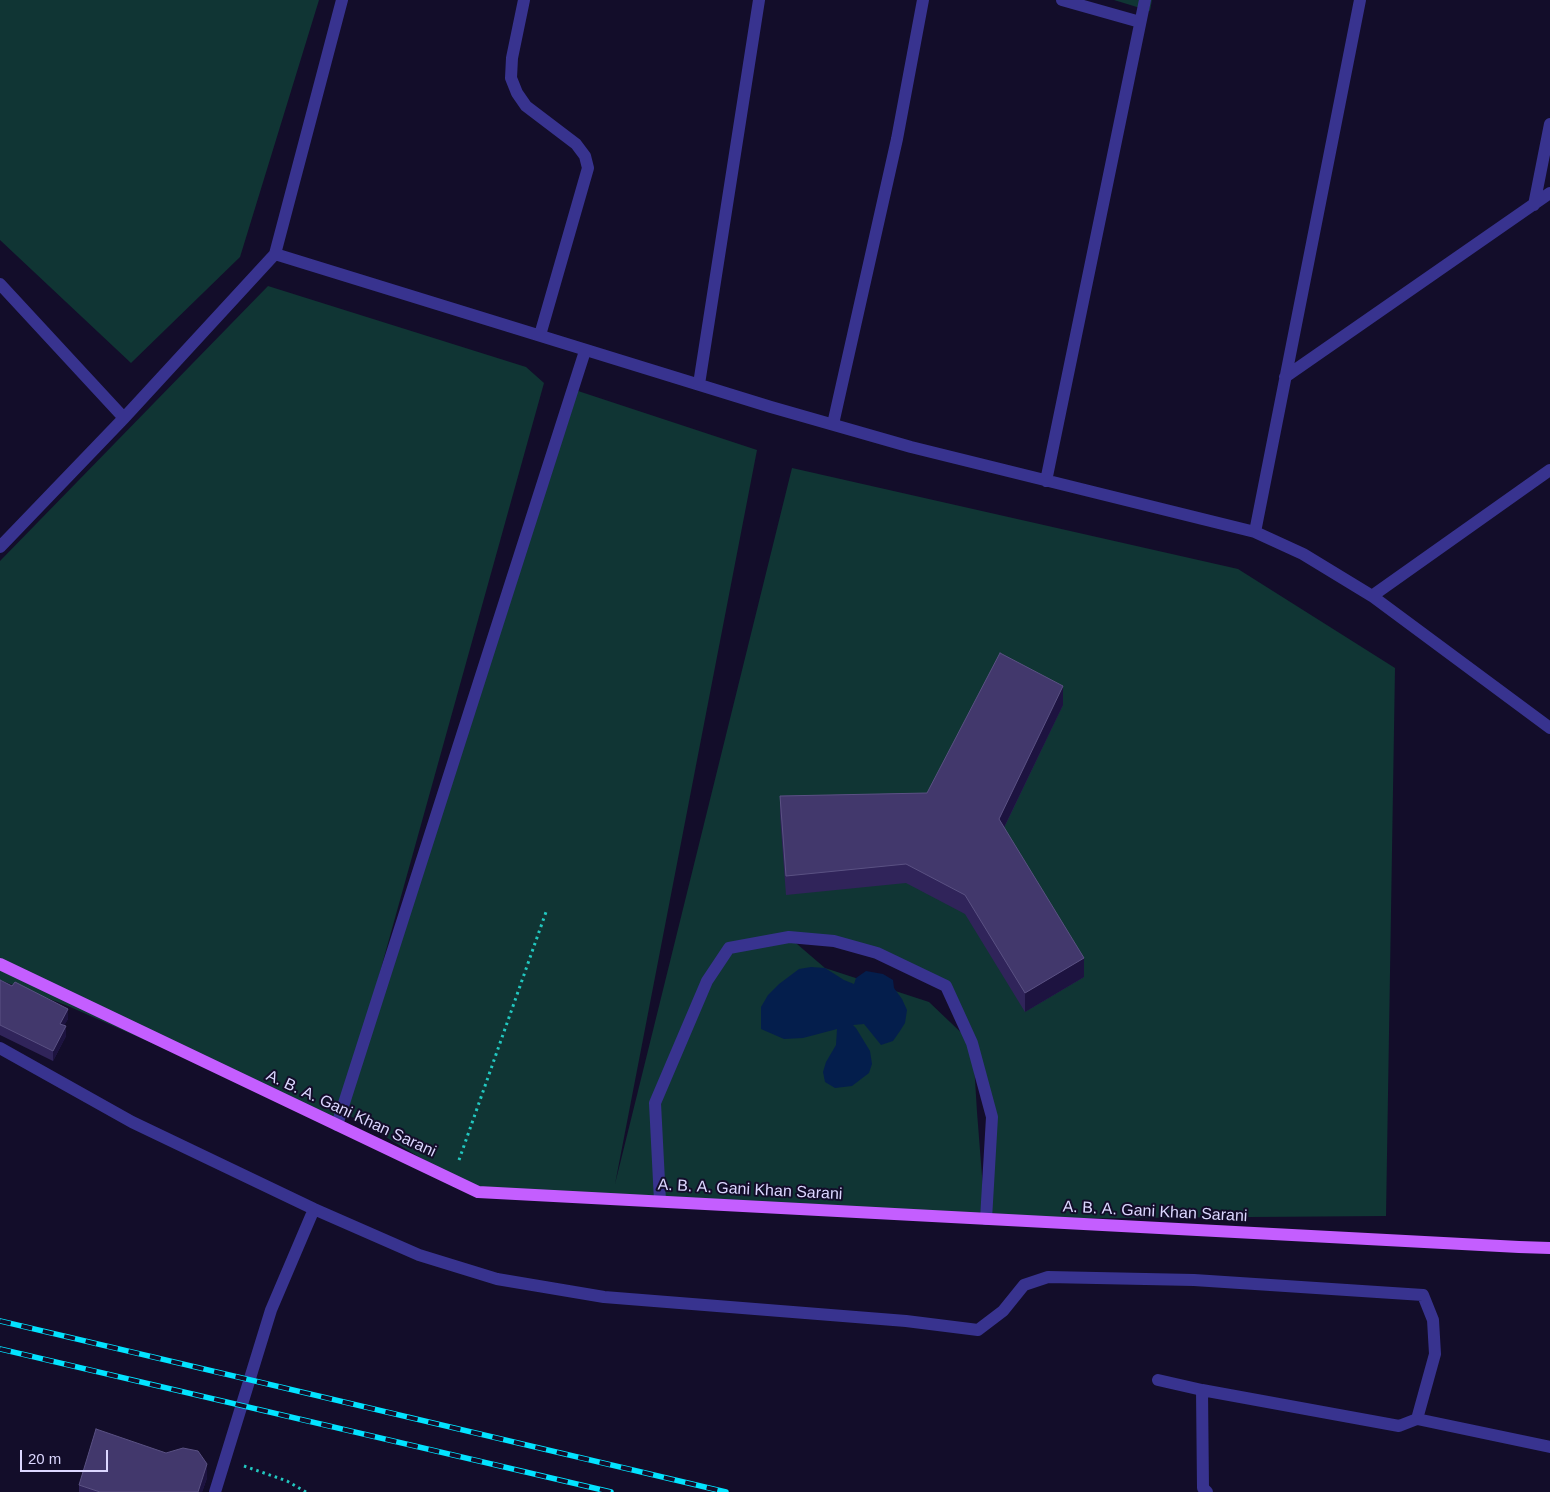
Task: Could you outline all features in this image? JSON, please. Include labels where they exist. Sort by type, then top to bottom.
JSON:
[{"type":"main road","name":"A. B. A. Gani Khan Sarani","points":[[0,964],[478,1192],[1550,1248]]},
{"type":"street","points":[[0,547],[124,418],[275,254],[342,0]]},
{"type":"street","points":[[524,0],[512,58],[511,78],[517,93],[526,106],[576,144],[586,156],[588,168],[540,335]]},
{"type":"street","points":[[699,384],[759,0]]},
{"type":"street","points":[[833,424],[897,139],[923,0]]},
{"type":"street","points":[[1062,0],[1140,22]]},
{"type":"street","points":[[1046,481],[1145,0]]},
{"type":"street","points":[[1255,532],[1360,0]]},
{"type":"street","points":[[1534,205],[1550,124]]},
{"type":"street","points":[[1285,377],[1550,193]]},
{"type":"street","points":[[275,254],[771,407],[911,447],[1255,532],[1303,554],[1372,596],[1550,728]]},
{"type":"street","points":[[0,284],[124,418]]},
{"type":"street","points":[[337,1125],[585,350]]},
{"type":"street","points":[[1372,596],[1550,470]]},
{"type":"street","points":[[660,1201],[655,1103],[707,981],[729,948],[789,937],[834,941],[877,953],[946,986],[972,1043],[992,1117],[986,1219]]},
{"type":"street","points":[[0,1048],[132,1122],[314,1209],[419,1255],[497,1279],[604,1297],[906,1321],[978,1330],[1003,1311],[1024,1285],[1048,1276],[1194,1280],[1424,1295],[1433,1320],[1435,1354],[1418,1419]]},
{"type":"street","points":[[215,1492],[271,1310],[314,1209]]},
{"type":"street","points":[[1158,1380],[1202,1390],[1399,1426],[1418,1419],[1550,1447]]},
{"type":"street","points":[[1202,1390],[1203,1488],[1206,1492]]},
{"type":"path","points":[[452,1179],[546,912]]},
{"type":"path","points":[[224,1460],[287,1481],[306,1492]]},
{"type":"green space","points":[[0,0],[319,0],[240,257],[131,363],[0,240]]},
{"type":"green space","points":[[1114,0],[1152,0],[1150,11]]},
{"type":"green space","points":[[268,286],[526,367],[544,383],[346,1094],[575,390],[757,450],[615,1184],[792,468],[1238,569],[1395,668],[1386,1216],[986,1219],[478,1192],[342,1111],[337,1125],[68,1006],[0,980],[0,561]],"holes":[[[790,938],[877,953],[946,986],[971,1042],[929,1002],[825,968]],[[973,1047],[992,1117],[985,1214],[977,1112]]]},
{"type":"water","points":[[811,967],[825,968],[854,984],[856,978],[866,971],[883,974],[893,980],[894,988],[907,1010],[905,1023],[893,1041],[881,1045],[864,1024],[853,1025],[870,1051],[872,1064],[869,1073],[852,1086],[835,1088],[825,1082],[823,1072],[826,1062],[836,1045],[837,1029],[803,1038],[784,1039],[761,1029],[761,1007],[768,995],[799,969]]},
{"type":"building","points":[[1000,653],[1063,686],[999,819],[1084,958],[1025,993],[965,895],[906,864],[786,876],[780,796],[927,793]]},
{"type":"building","points":[[0,980],[12,986],[15,982],[68,1009],[60,1024],[66,1026],[53,1051],[0,1025]]},
{"type":"building","points":[[96,1429],[166,1453],[183,1448],[198,1451],[207,1464],[198,1492],[100,1492],[79,1485]]},
{"type":"railway","points":[[0,1321],[726,1492]]},
{"type":"railway","points":[[0,1349],[611,1492]]}]
